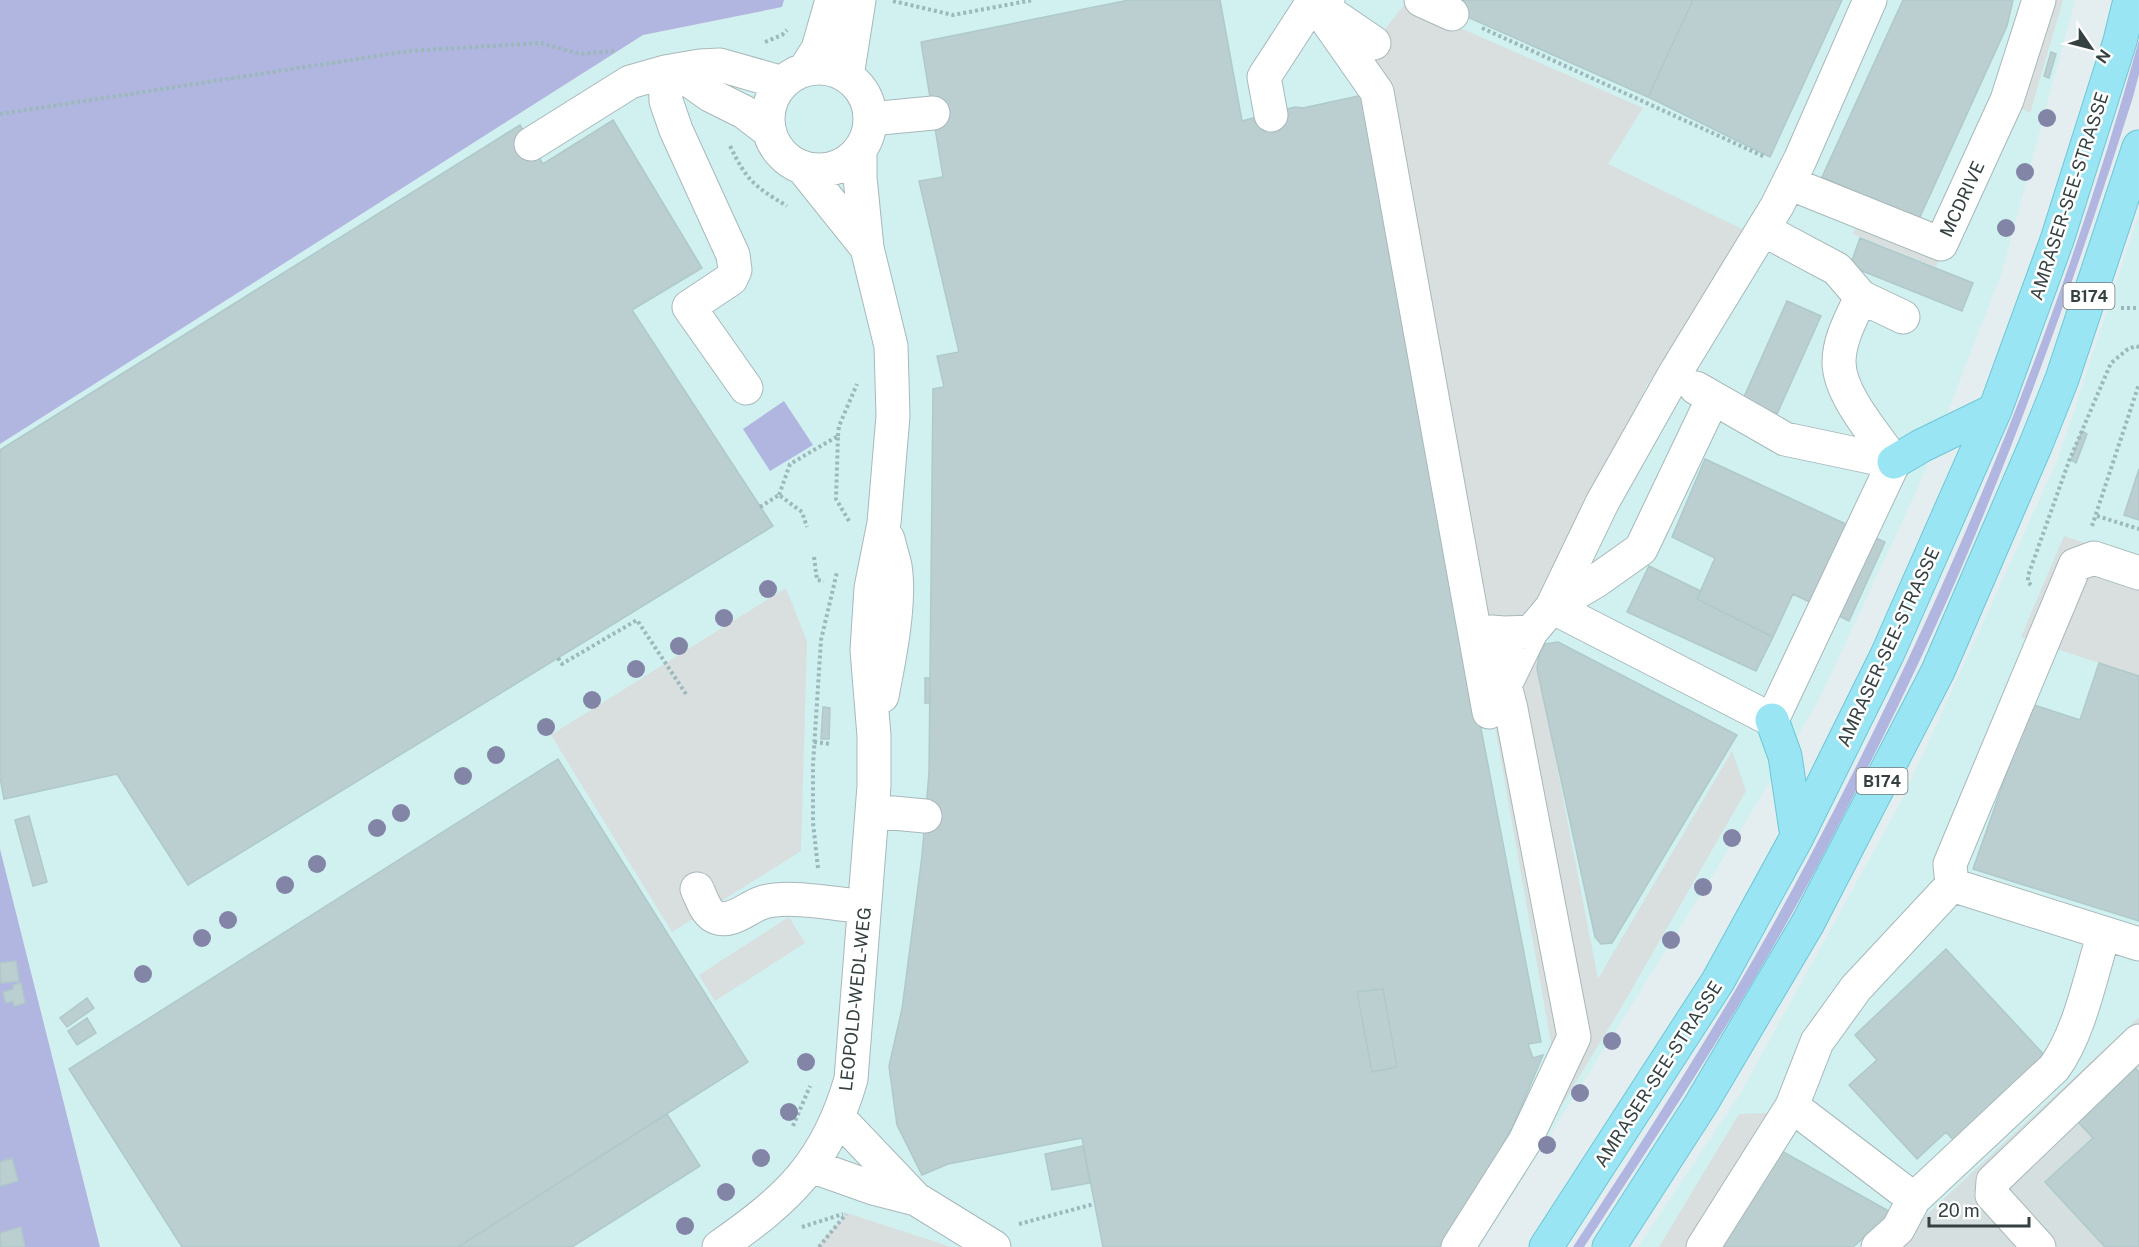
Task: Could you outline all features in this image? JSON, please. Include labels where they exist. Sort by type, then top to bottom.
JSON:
[{"type":"main road","name":"AMRASER-SEE-STRASSE","points":[[1546,1247],[1718,981],[1797,837],[1887,655],[1995,410],[2057,240],[2120,41],[2130,0]]},
{"type":"main road","name":"B174","points":[[1609,1247],[1701,1104],[1808,923],[1938,671],[2062,379],[2139,147]]},
{"type":"main road","points":[[1894,462],[1921,446],[1995,410]]},
{"type":"main road","points":[[1772,720],[1785,756],[1797,837]]},
{"type":"street","points":[[531,144],[630,82],[700,66],[720,64],[794,76],[820,68],[834,70],[847,76],[860,88],[867,102],[865,134],[849,160],[834,168],[818,170],[802,167],[788,159],[776,147],[770,132],[768,114],[773,98],[794,76],[818,49],[832,0]]},
{"type":"street","points":[[847,76],[859,0]]},
{"type":"street","points":[[1317,0],[1374,43]]},
{"type":"street","points":[[1271,115],[1264,77],[1317,0]]},
{"type":"street","points":[[1317,0],[1377,92],[1497,699],[1574,1037],[1525,1141],[1458,1247]]},
{"type":"street","points":[[1421,0],[1452,14]]},
{"type":"street","points":[[1497,699],[1531,632],[1552,607],[1602,503],[1674,375],[1764,230],[1795,172],[1870,0]]},
{"type":"street","name":"MCDRIVE","points":[[1795,172],[1941,244],[2007,100],[2038,0]]},
{"type":"street","points":[[671,72],[744,112],[770,132]]},
{"type":"street","points":[[671,72],[666,101],[676,130],[733,255],[735,270],[731,279],[690,307],[746,388]]},
{"type":"street","points":[[865,134],[933,113]]},
{"type":"street","name":"LEOPOLD-WEDL-WEG","points":[[719,1247],[797,1185],[812,1166],[838,1117],[851,1079],[872,811],[874,736],[891,649],[896,593],[895,568],[864,523],[893,416],[891,346],[867,248],[860,177],[865,134]]},
{"type":"street","name":"LEOPOLD-WEDL-WEG","points":[[802,167],[867,248]]},
{"type":"street","points":[[1764,230],[1837,269],[1861,297],[1903,317]]},
{"type":"street","points":[[1861,297],[1849,322],[1843,343],[1839,362],[1841,375],[1845,389],[1894,462]]},
{"type":"street","points":[[1674,375],[1785,439],[1894,462]]},
{"type":"street","points":[[1552,607],[1596,581],[1641,549],[1713,398]]},
{"type":"street","points":[[1552,607],[1772,720],[1894,462]]},
{"type":"street","points":[[1703,1247],[1792,1106],[1818,1042],[1856,988],[1952,885],[1950,864],[2075,564],[2094,558],[2139,573]]},
{"type":"street","points":[[1497,699],[1491,632],[1510,634],[1531,632]]},
{"type":"street","points":[[872,811],[925,816]]},
{"type":"street","points":[[1952,885],[2139,944]]},
{"type":"street","points":[[697,889],[708,912],[719,918],[732,917],[769,901],[822,902],[864,907]]},
{"type":"street","points":[[1878,1247],[1898,1229],[1914,1199],[2054,1068],[2065,1054],[2104,933]]},
{"type":"street","points":[[2039,1247],[1992,1195],[1992,1181],[2139,1041]]},
{"type":"street","points":[[1792,1106],[1914,1199]]},
{"type":"street","points":[[838,1117],[916,1199],[994,1247]]},
{"type":"street","points":[[812,1166],[873,1188],[916,1199]]},
{"type":"path","points":[[890,0],[952,15],[1034,0]]},
{"type":"path","points":[[1452,14],[1775,161],[1779,151],[1795,172]]},
{"type":"path","points":[[758,43],[782,35],[792,22]]},
{"type":"path","points":[[0,114],[409,51],[541,43],[580,54],[626,50]]},
{"type":"path","points":[[729,143],[741,167],[759,189],[793,209]]},
{"type":"path","points":[[2114,308],[2139,308]]},
{"type":"path","points":[[2033,588],[2028,582],[2028,576],[2069,461],[2111,363],[2128,349],[2139,346]]},
{"type":"path","points":[[860,390],[860,378],[839,426],[836,499],[864,523]]},
{"type":"path","points":[[2139,384],[2097,516],[2139,529]]},
{"type":"path","points":[[760,507],[779,495],[790,464],[838,436]]},
{"type":"path","points":[[779,495],[802,512],[807,527]]},
{"type":"path","points":[[814,557],[818,580],[824,581]]},
{"type":"path","points":[[822,902],[813,823],[814,742],[821,640],[833,583],[842,561]]},
{"type":"path","points":[[558,658],[562,664],[637,620],[686,694]]},
{"type":"path","points":[[814,742],[831,744]]},
{"type":"path","points":[[790,1131],[813,1078]]},
{"type":"path","points":[[994,1247],[1019,1224],[1094,1204]]},
{"type":"path","points":[[793,1232],[855,1209]]},
{"type":"path","points":[[819,1247],[847,1213]]},
{"type":"shaded area","points":[[0,0],[784,0],[782,7],[643,35],[0,444]]},
{"type":"shaded area","points":[[784,0],[2075,0],[2002,272],[1920,483],[1818,702],[1736,838],[1480,1247],[100,1247],[0,849],[0,444],[643,35],[782,7]]},
{"type":"shaded area","points":[[2050,0],[2063,0],[2030,113],[2017,107]]},
{"type":"shaded area","points":[[1405,4],[1643,108],[1608,164],[1750,233],[1647,385],[1531,632],[1598,979],[1732,751],[1746,791],[1618,1013],[1562,1105],[1374,43]]},
{"type":"shaded area","points":[[2139,40],[2139,74],[2097,209],[2018,429],[1956,580],[1918,664],[1816,869],[1734,1014],[1584,1247],[1573,1247],[1665,1105],[1780,912],[1858,763],[1906,664],[1996,460],[2036,357],[2074,252]]},
{"type":"shaded area","points":[[2139,214],[2139,1017],[1892,1247],[1638,1247],[1740,1094],[1902,800],[2058,459]]},
{"type":"shaded area","points":[[1857,223],[1940,256],[1936,267],[1853,234]]},
{"type":"shaded area","points":[[784,401],[813,445],[770,471],[743,429]]},
{"type":"shaded area","points":[[2064,536],[2139,561],[2139,676],[2021,637]]},
{"type":"shaded area","points":[[786,588],[807,642],[801,851],[672,932],[551,735]]},
{"type":"shaded area","points":[[0,849],[100,1247],[0,1247]]},
{"type":"shaded area","points":[[789,917],[805,943],[715,1001],[699,975]]},
{"type":"shaded area","points":[[2139,1017],[2139,1247],[1892,1247]]},
{"type":"shaded area","points":[[1771,1113],[1690,1247],[1659,1247],[1739,1114]]},
{"type":"shaded area","points":[[847,1213],[951,1247],[816,1247]]},
{"type":"building","points":[[1129,0],[1220,0],[1242,121],[1295,107],[1303,108],[1368,94],[1479,718],[1541,1042],[1528,1044],[1533,1058],[1543,1055],[1513,1126],[1476,1193],[1439,1247],[1103,1247],[1082,1138],[948,1164],[922,1175],[897,1125],[889,1066],[902,1009],[922,856],[929,773],[933,389],[944,387],[937,356],[959,352],[919,181],[943,177],[921,42]]},
{"type":"building","points":[[1429,0],[1693,0],[1648,97]]},
{"type":"building","points":[[1693,0],[1842,0],[1770,157],[1648,97]]},
{"type":"building","points":[[1903,0],[2013,0],[2007,26],[1919,219],[1822,177]]},
{"type":"building","points":[[2051,52],[2056,54],[2049,78],[2044,76]]},
{"type":"building","points":[[613,120],[702,268],[632,310],[773,526],[188,885],[117,774],[4,799],[0,777],[0,450],[520,125],[543,164]]},
{"type":"building","points":[[1860,238],[1973,283],[1962,311],[1850,266]]},
{"type":"building","points":[[1787,301],[1821,316],[1777,414],[1743,399]]},
{"type":"building","points":[[2082,431],[2087,434],[2076,463],[2071,460]]},
{"type":"building","points":[[1705,459],[1885,542],[1849,621],[1793,594],[1773,637],[1697,599],[1715,558],[1672,537]]},
{"type":"building","points":[[2139,469],[2139,520],[2124,515]]},
{"type":"building","points":[[1649,566],[1701,591],[1697,599],[1773,637],[1756,671],[1627,612]]},
{"type":"building","points":[[1558,642],[1737,735],[1612,943],[1601,944],[1595,937],[1537,669],[1539,654],[1545,644]]},
{"type":"building","points":[[2099,663],[2139,676],[2139,921],[1973,869],[2031,704],[2080,720]]},
{"type":"building","points":[[925,678],[930,678],[930,703],[925,703]]},
{"type":"building","points":[[823,707],[830,708],[829,739],[821,739]]},
{"type":"building","points":[[558,759],[748,1062],[458,1247],[182,1247],[69,1069]]},
{"type":"building","points":[[29,816],[47,882],[33,886],[15,820]]},
{"type":"building","points":[[1946,949],[2047,1058],[1956,1143],[1946,1132],[1917,1159],[1849,1085],[1877,1060],[1855,1035]]},
{"type":"building","points":[[16,961],[19,981],[1,983],[0,963]]},
{"type":"building","points":[[21,983],[25,1003],[14,1006],[13,1001],[6,1003],[3,992],[14,989],[13,985]]},
{"type":"building","points":[[1383,989],[1397,1067],[1372,1072],[1357,992]]},
{"type":"building","points":[[87,998],[94,1008],[67,1027],[60,1018]]},
{"type":"building","points":[[87,1018],[96,1033],[77,1045],[68,1031]]},
{"type":"building","points":[[2134,1067],[2139,1072],[2139,1247],[2105,1247],[2045,1182],[2093,1138],[2077,1121]]},
{"type":"building","points":[[667,1114],[700,1166],[572,1247],[458,1247]]},
{"type":"building","points":[[1083,1146],[1090,1183],[1052,1190],[1045,1154]]},
{"type":"building","points":[[1778,1149],[1892,1213],[1853,1247],[1717,1247]]},
{"type":"building","points":[[12,1158],[18,1181],[0,1186],[0,1162]]},
{"type":"building","points":[[21,1227],[25,1247],[1,1247],[0,1233]]}]
